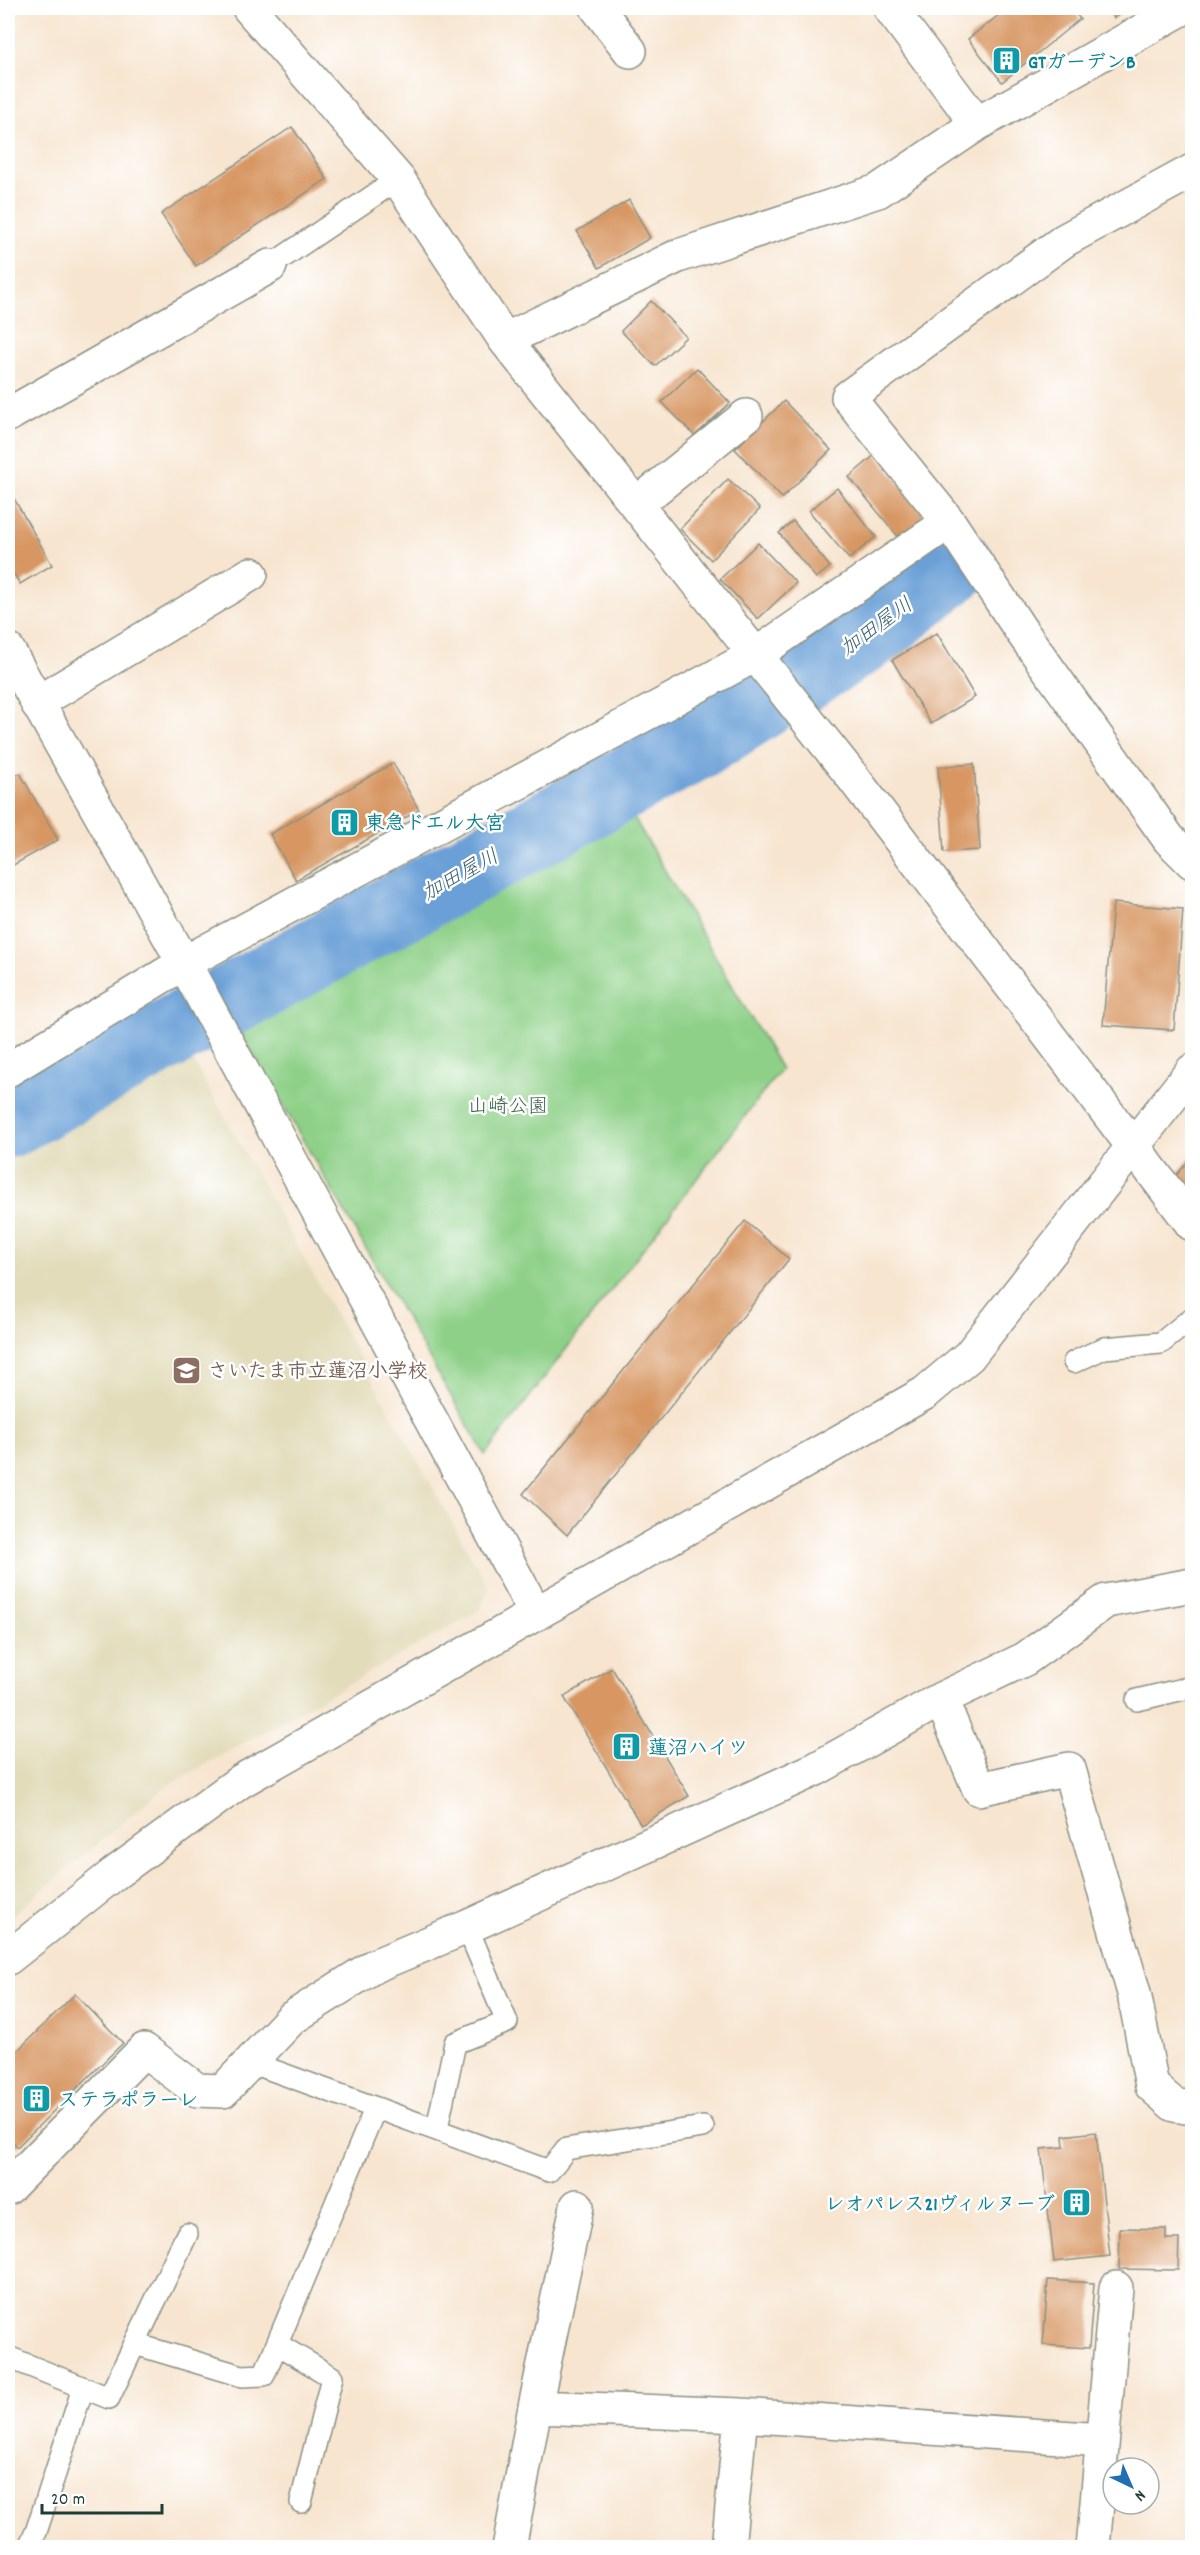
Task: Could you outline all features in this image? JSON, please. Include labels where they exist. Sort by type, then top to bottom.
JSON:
[{"type":"street","points":[[249,8],[398,179],[505,340],[757,654],[1192,1224]]},
{"type":"street","points":[[597,8],[630,51]]},
{"type":"street","points":[[890,8],[977,124]]},
{"type":"street","points":[[505,340],[678,256],[878,191],[977,124],[1184,8]]},
{"type":"street","points":[[1192,171],[1065,240],[848,396],[949,522],[1020,629],[1169,839],[1192,862]]},
{"type":"street","points":[[8,415],[270,266]]},
{"type":"street","points":[[637,504],[746,416]]},
{"type":"street","points":[[8,1070],[184,963],[757,654],[949,522]]},
{"type":"street","points":[[37,703],[251,574]]},
{"type":"street","points":[[8,650],[184,963],[536,1614]]},
{"type":"street","points":[[8,1958],[114,1874],[241,1781],[926,1393],[969,1356],[1192,1071]]},
{"type":"street","points":[[8,2188],[144,2050],[197,2090],[223,2091],[292,2018],[374,1966],[467,1927],[816,1769],[940,1698],[1025,1659],[1106,1601],[1192,1585]]},
{"type":"street","points":[[940,1698],[979,1789],[1069,1769],[1134,1993],[1152,2086],[1174,2105],[1192,2108]]},
{"type":"street","points":[[509,2547],[535,2407],[577,2206]]},
{"type":"street","points":[[1093,2547],[1116,2288]]},
{"type":"street","points":[[535,2407],[741,2415],[1102,2440]]},
{"type":"street","points":[[728,2547],[741,2415]]},
{"type":"lane","points":[[270,266],[398,179]]},
{"type":"lane","points":[[1074,1362],[1104,1348],[1161,1343],[1192,1318]]},
{"type":"lane","points":[[1137,1700],[1192,1687]]},
{"type":"lane","points":[[437,2128],[455,2043],[507,2022],[467,1927]]},
{"type":"lane","points":[[250,2062],[375,2109],[437,2128],[549,2171],[566,2149],[703,2127]]},
{"type":"lane","points":[[135,2344],[242,2376],[264,2375],[375,2109]]},
{"type":"lane","points":[[8,2357],[109,2398],[187,2234]]},
{"type":"lane","points":[[277,2344],[332,2377],[301,2502]]},
{"type":"lane","points":[[28,2547],[36,2532],[83,2388]]},
{"type":"shaded area","name":"さいたま市立蓮沼小学校","points":[[188,1052],[489,1588],[480,1610],[165,1787],[8,1919],[8,1151]]},
{"type":"green space","name":"山崎公園","points":[[630,811],[781,1069],[485,1455],[240,1031]]},
{"type":"building","name":"GTガーデンB","points":[[1008,8],[1071,8],[1080,19],[1002,82],[968,39]]},
{"type":"building","points":[[1106,8],[1128,8],[1114,18]]},
{"type":"building","points":[[292,127],[327,179],[196,266],[161,214]]},
{"type":"building","points":[[629,200],[650,238],[599,268],[577,231]]},
{"type":"building","points":[[651,301],[686,337],[655,366],[621,331]]},
{"type":"building","points":[[697,368],[730,403],[695,436],[662,402]]},
{"type":"building","points":[[784,401],[831,450],[782,498],[735,449]]},
{"type":"building","points":[[876,454],[928,519],[901,540],[849,477]]},
{"type":"building","points":[[728,479],[760,509],[711,560],[680,529]]},
{"type":"building","points":[[8,488],[52,565],[20,584],[12,571],[8,573]]},
{"type":"building","points":[[837,488],[876,537],[849,559],[809,511]]},
{"type":"building","points":[[793,521],[830,567],[816,578],[779,533]]},
{"type":"building","points":[[758,543],[796,583],[758,619],[720,579]]},
{"type":"building","points":[[937,633],[975,697],[931,724],[892,660]]},
{"type":"building","name":"東急ドエル大宮","points":[[393,763],[419,810],[296,880],[270,834]]},
{"type":"building","points":[[974,764],[980,850],[944,852],[938,767]]},
{"type":"building","points":[[20,773],[58,840],[8,868],[8,780]]},
{"type":"building","points":[[1113,903],[1183,909],[1174,1030],[1103,1025]]},
{"type":"building","points":[[1192,1156],[1192,1199],[1171,1182]]},
{"type":"building","points":[[745,1221],[789,1259],[567,1535],[523,1494]]},
{"type":"building","name":"蓮沼ハイツ","points":[[612,1668],[689,1796],[641,1825],[564,1697]]},
{"type":"building","name":"ステラポラーレ","points":[[75,1994],[123,2043],[17,2147],[8,2137],[8,2060]]},
{"type":"building","name":"レオパレス21ヴィルヌーブ","points":[[1096,2132],[1110,2256],[1054,2262],[1041,2149],[1064,2147],[1063,2136]]},
{"type":"building","points":[[1120,2228],[1166,2229],[1166,2239],[1179,2239],[1178,2270],[1119,2269]]},
{"type":"building","points":[[1048,2280],[1094,2283],[1089,2348],[1043,2345]]},
{"type":"waterway","name":"加田屋川","points":[[8,1122],[704,740],[878,628],[957,564]]},
{"type":"place","name":"GTガーデンB","points":[[1007,61]]},
{"type":"place","name":"東急ドエル大宮","points":[[344,822]]},
{"type":"place","name":"さいたま市立蓮沼小学校","points":[[187,1370]]},
{"type":"place","name":"蓮沼ハイツ","points":[[627,1747]]},
{"type":"place","name":"ステラポラーレ","points":[[37,2099]]},
{"type":"place","name":"レオパレス21ヴィルヌーブ","points":[[1076,2203]]}]
